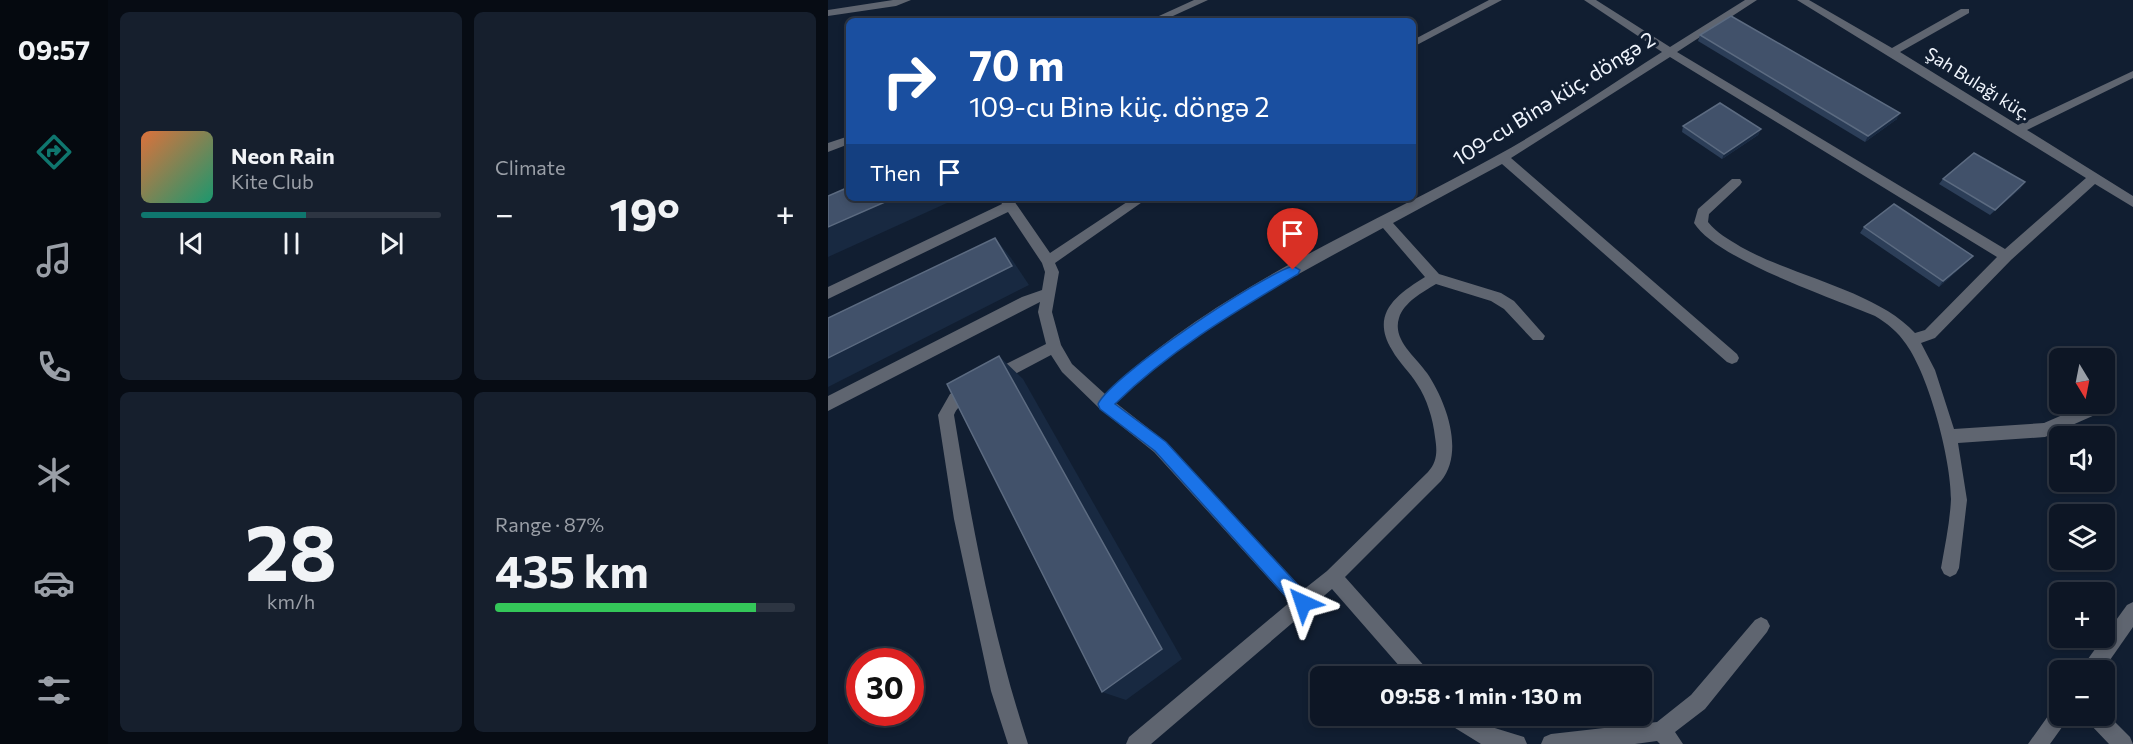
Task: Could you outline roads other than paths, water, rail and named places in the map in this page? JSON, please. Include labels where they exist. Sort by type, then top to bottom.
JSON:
[{"type":"street","points":[[828,13],[861,6],[879,10],[906,0]]},
{"type":"street","points":[[1160,18],[1203,0]]},
{"type":"street","points":[[1416,42],[1497,0]]},
{"type":"street","points":[[1589,0],[1668,51],[2006,256]]},
{"type":"street","name":"109-cu Binə küç. döngə 2","points":[[1105,404],[1138,372],[1213,318],[1257,290],[1503,158],[1668,51],[1752,0]]},
{"type":"street","name":"Şah Bulağı küç.","points":[[1807,1],[2133,202]]},
{"type":"street","points":[[1892,52],[1965,11]]},
{"type":"street","points":[[2018,130],[2133,74]]},
{"type":"street","points":[[828,148],[846,141]]},
{"type":"street","points":[[1503,158],[1732,358]]},
{"type":"street","points":[[1912,340],[1930,334],[1939,326],[2006,256],[2094,178]]},
{"type":"street","points":[[1736,182],[1703,212],[1701,223],[1712,236],[1750,258],[1880,312],[1893,320],[1912,340],[1922,358],[1957,470],[1959,499],[1950,568]]},
{"type":"street","points":[[1048,261],[1138,201]]},
{"type":"street","points":[[828,293],[1007,202],[1048,261],[1052,272],[1046,294],[1045,312],[1054,347],[1067,368],[1081,384],[1160,447],[1303,603]]},
{"type":"street","points":[[1384,221],[1434,278],[1496,297],[1509,305],[1538,336]]},
{"type":"street","points":[[1136,744],[1333,577],[1434,477],[1443,465],[1444,442],[1433,401],[1422,378],[1401,352],[1391,334],[1394,310],[1404,299],[1434,278]]},
{"type":"street","points":[[828,404],[1027,301],[1046,294]]},
{"type":"street","points":[[1018,744],[1001,691],[962,519],[946,415],[949,406],[957,396],[1054,347]]},
{"type":"street","points":[[1948,436],[2045,430],[2081,414]]},
{"type":"street","points":[[1333,577],[1411,666]]},
{"type":"street","points":[[2099,660],[2133,611]]},
{"type":"street","points":[[1551,744],[1667,737],[1761,626]]},
{"type":"street","points":[[1469,726],[1481,734],[1517,744]]},
{"type":"street","points":[[2038,744],[2052,726]]},
{"type":"street","points":[[2106,726],[2123,744]]}]
